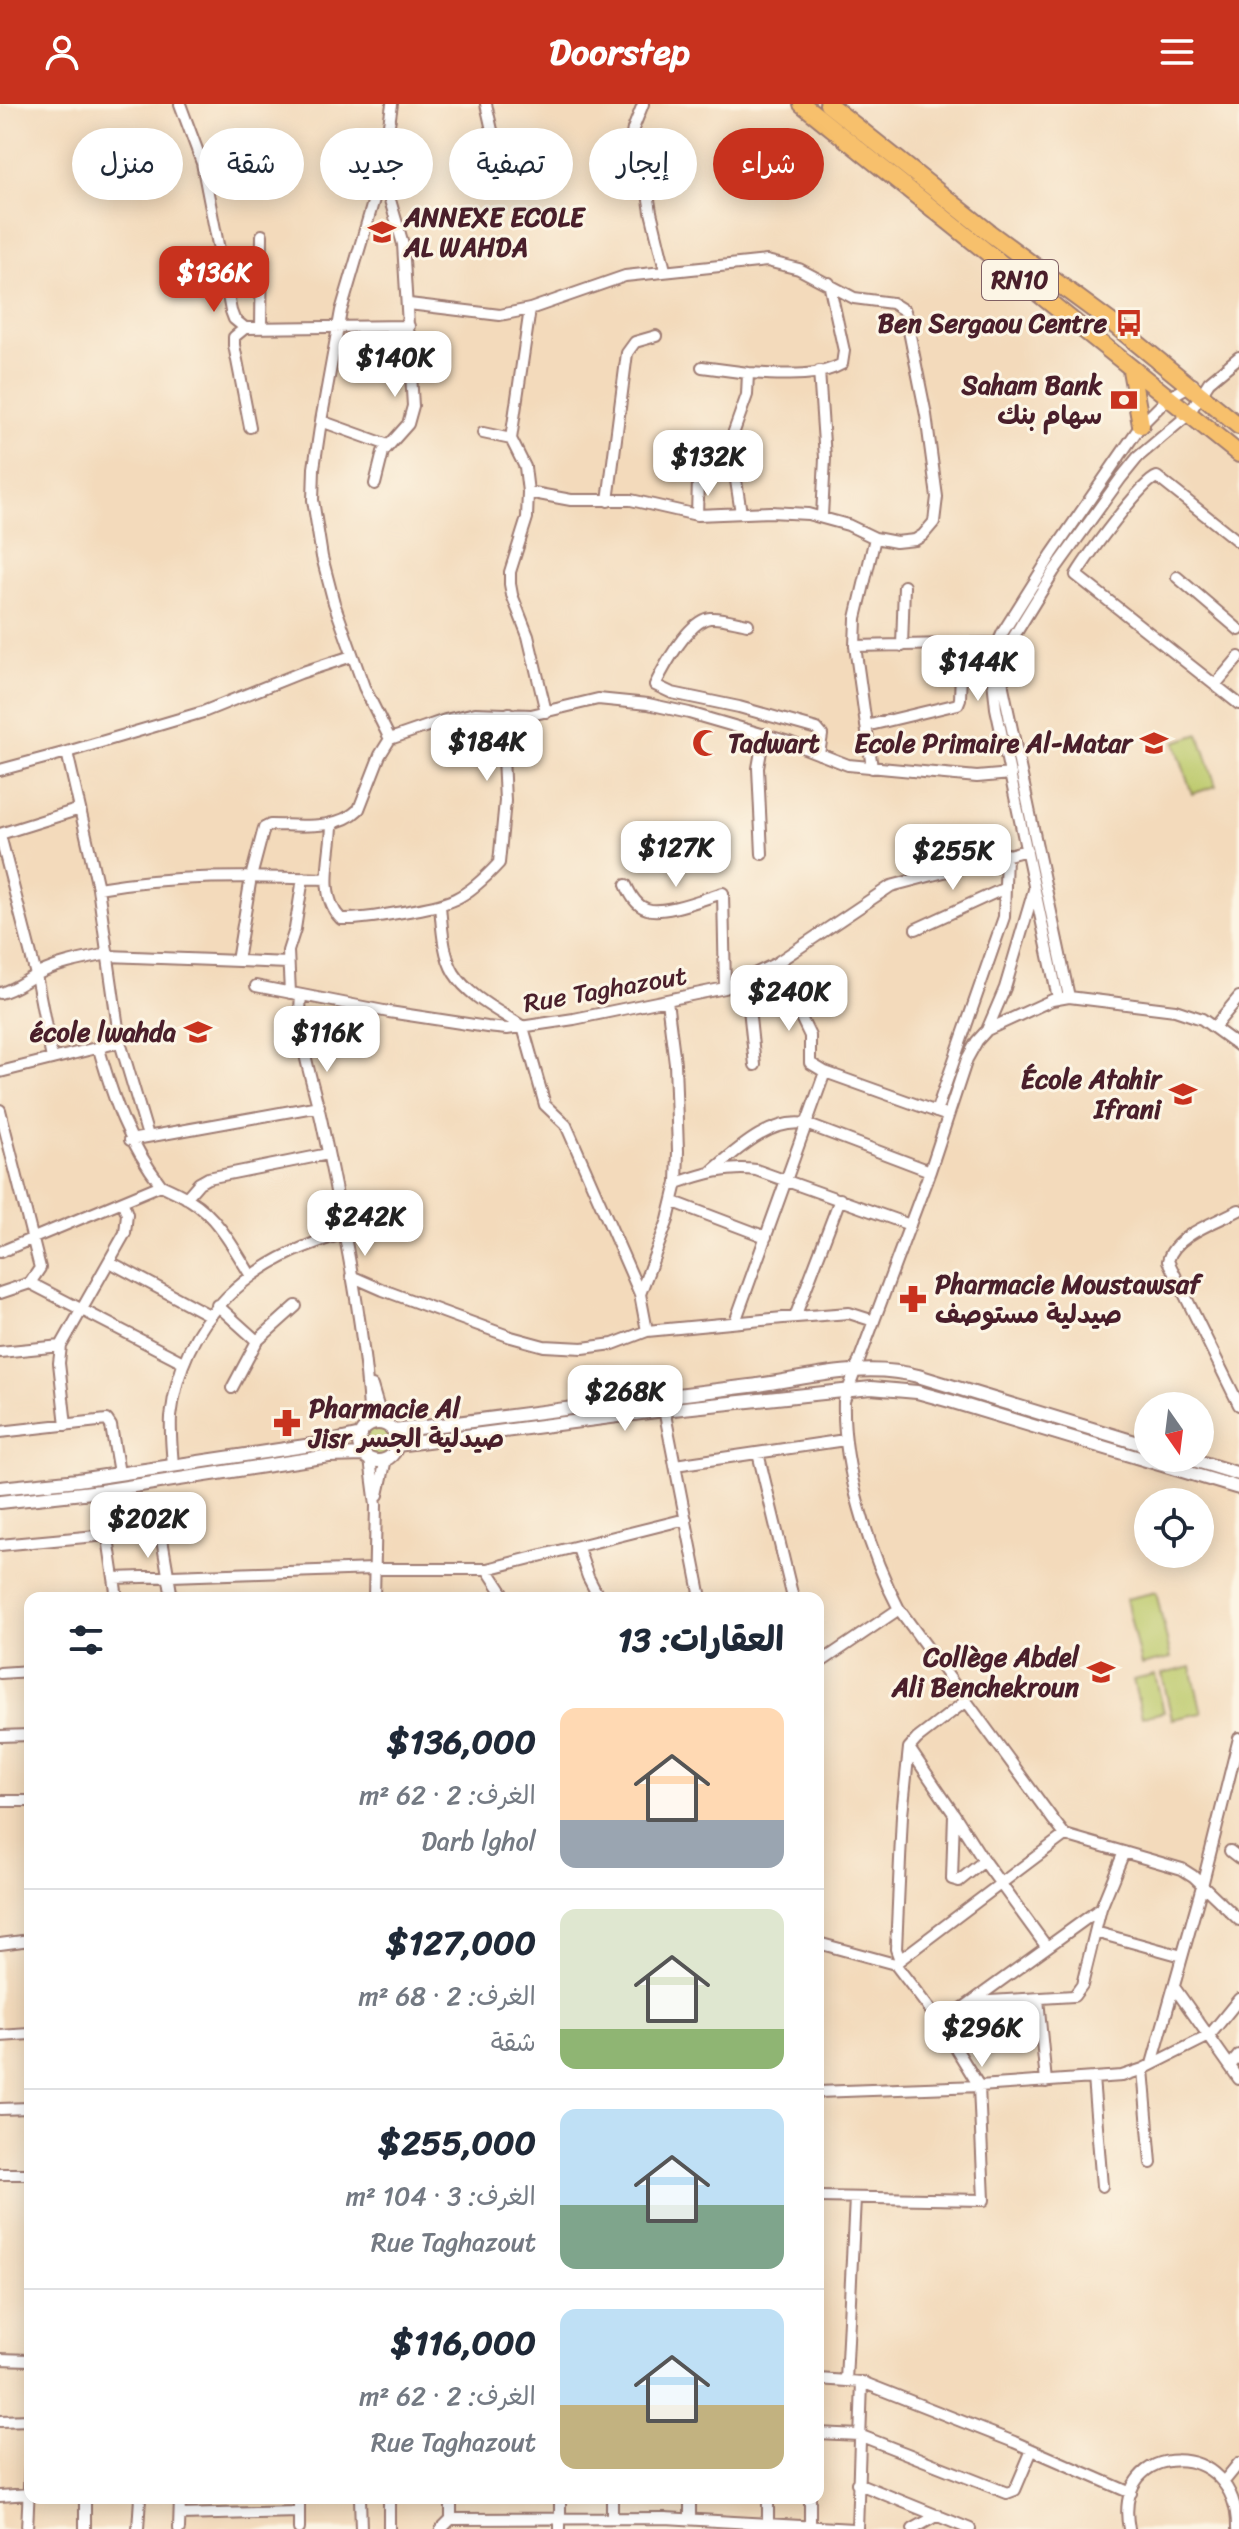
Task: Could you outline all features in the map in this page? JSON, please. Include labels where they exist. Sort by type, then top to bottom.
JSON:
[{"type":"main road","name":"RN10","points":[[802,104],[1239,454]]},
{"type":"main road","name":"RN10","points":[[828,104],[991,234],[1200,387],[1239,426]]},
{"type":"main road","points":[[1131,370],[1141,425]]},
{"type":"street","points":[[388,128],[392,104]]},
{"type":"street","points":[[486,104],[492,128]]},
{"type":"street","points":[[642,104],[630,146],[644,169],[665,270]]},
{"type":"street","points":[[183,105],[202,163],[234,319],[245,328],[409,326]]},
{"type":"street","points":[[374,200],[338,327],[314,468],[313,500],[334,603],[364,687],[390,739]]},
{"type":"street","points":[[375,484],[377,470],[388,445],[408,424],[413,406],[403,244],[390,200]]},
{"type":"street","points":[[261,328],[262,235]]},
{"type":"street","points":[[409,304],[486,314],[530,309],[605,281],[665,270],[767,261],[799,269],[854,298],[902,307],[909,323],[926,415],[937,497],[934,522],[915,540],[896,542],[875,538],[822,516],[790,512],[697,515],[631,500],[571,500],[528,492]]},
{"type":"street","points":[[702,367],[748,373],[792,374],[835,368],[842,364],[845,358],[829,283]]},
{"type":"street","points":[[530,309],[511,439],[525,467],[527,518],[510,572],[510,584],[528,636],[546,712]]},
{"type":"street","points":[[245,328],[234,337],[234,345],[250,427]]},
{"type":"street","points":[[608,501],[627,353],[635,342],[656,336]]},
{"type":"street","points":[[1064,997],[1035,888],[993,685],[992,671],[998,643],[1052,554],[1141,425],[1168,398],[1200,387],[1239,357]]},
{"type":"street","points":[[819,371],[825,458],[822,516]]},
{"type":"street","points":[[741,513],[732,448],[736,424],[747,395],[748,373]]},
{"type":"street","points":[[1064,997],[1002,671],[1008,646],[1059,563],[1138,457],[1188,415],[1200,387]]},
{"type":"street","points":[[321,421],[388,445]]},
{"type":"street","points":[[483,433],[511,439]]},
{"type":"street","points":[[697,515],[699,445],[706,442],[732,448]]},
{"type":"street","points":[[1076,575],[1139,492],[1157,477],[1239,542]]},
{"type":"street","points":[[872,768],[855,646],[856,618],[875,538]]},
{"type":"street","points":[[1059,563],[1239,704]]},
{"type":"street","points":[[1177,577],[1239,630]]},
{"type":"street","points":[[902,646],[904,586]]},
{"type":"street","points":[[648,704],[675,651],[698,623],[713,617],[748,624]]},
{"type":"street","points":[[855,646],[998,643]]},
{"type":"street","points":[[866,726],[958,704],[962,644]]},
{"type":"street","points":[[0,770],[203,712],[352,656]]},
{"type":"street","points":[[1215,685],[1239,657]]},
{"type":"street","points":[[655,685],[672,693],[739,707],[817,729],[822,735],[819,754]]},
{"type":"street","points":[[237,961],[251,877],[266,827],[332,824],[354,815],[390,739],[458,717],[475,713],[531,715],[598,699],[648,704],[764,734],[848,765],[977,777],[1011,774]]},
{"type":"street","points":[[332,824],[326,879],[335,910],[341,919],[440,906],[475,887],[499,863],[505,801],[502,734],[509,713]]},
{"type":"street","points":[[762,854],[758,768],[764,734]]},
{"type":"street","points":[[67,752],[98,888],[120,1042],[148,1136]]},
{"type":"street","points":[[52,1059],[36,975],[0,834],[80,809]]},
{"type":"street","name":"Rue Taghazout","points":[[256,986],[460,1024],[507,1029],[523,1027],[725,988],[775,964],[891,886],[1027,850]]},
{"type":"street","points":[[936,1112],[1004,917],[1006,854]]},
{"type":"street","points":[[98,888],[146,881],[251,877],[326,879]]},
{"type":"street","points":[[303,878],[288,963],[302,1047],[319,1106],[376,1424]]},
{"type":"street","points":[[626,885],[638,904],[648,910],[664,909],[723,893],[725,988]]},
{"type":"street","points":[[916,929],[1005,888]]},
{"type":"street","points":[[1035,888],[1005,988],[987,1030],[967,1059],[930,1171],[844,1401],[845,1440],[871,1551],[899,1609],[1065,1835],[1182,1869],[1239,1920]]},
{"type":"street","points":[[440,906],[446,951],[454,972],[479,997],[523,1027],[545,1105],[566,1125],[640,1294],[647,1331]]},
{"type":"street","points":[[0,993],[14,990],[36,975],[108,955],[288,963]]},
{"type":"street","points":[[775,964],[810,1036],[810,1063],[825,1072],[948,1116]]},
{"type":"street","points":[[746,980],[755,1065]]},
{"type":"street","points":[[987,1030],[1064,997],[1175,1010],[1215,1026],[1239,1046]]},
{"type":"street","points":[[1215,1026],[1239,997]]},
{"type":"street","points":[[640,1294],[674,1202],[677,1183],[675,1063],[667,1001]]},
{"type":"street","points":[[0,1072],[120,1042]]},
{"type":"street","points":[[99,1049],[130,1140],[161,1185],[186,1198],[208,1215],[233,1246],[251,1276]]},
{"type":"street","points":[[735,1322],[825,1072]]},
{"type":"street","points":[[130,1140],[319,1106]]},
{"type":"street","points":[[0,1110],[40,1268],[30,1283],[0,1293]]},
{"type":"street","points":[[712,1171],[734,1152],[783,1123],[806,1124],[930,1171]]},
{"type":"street","points":[[186,1198],[193,1188],[208,1178],[328,1154]]},
{"type":"street","points":[[677,1183],[712,1171],[742,1168],[786,1180],[910,1225]]},
{"type":"street","points":[[0,1252],[161,1185]]},
{"type":"street","points":[[795,1317],[840,1199]]},
{"type":"street","points":[[674,1202],[766,1237]]},
{"type":"street","points":[[66,1425],[59,1363],[61,1346],[125,1233],[127,1214],[123,1203]]},
{"type":"street","points":[[1239,1210],[1189,1236],[1169,1253],[1168,1261],[1239,1405]]},
{"type":"street","points":[[173,1466],[171,1419],[183,1362],[209,1315],[251,1276],[283,1255],[343,1234]]},
{"type":"street","points":[[110,1262],[209,1315]]},
{"type":"street","points":[[351,1276],[511,1337],[544,1346],[583,1348],[613,1344],[647,1331],[795,1317],[849,1313],[874,1321]]},
{"type":"street","points":[[30,1283],[183,1362]]},
{"type":"street","points":[[217,1305],[257,1341]]},
{"type":"street","points":[[232,1388],[257,1341],[296,1306]]},
{"type":"street","points":[[0,1352],[61,1346]]},
{"type":"street","points":[[397,1445],[858,1369],[909,1374],[1134,1442]]},
{"type":"street","points":[[376,1424],[394,1431],[663,1403],[871,1388],[917,1392],[1239,1488]]},
{"type":"street","points":[[663,1403],[700,1592]]},
{"type":"street","points":[[0,1432],[107,1420],[111,1426],[119,1473]]},
{"type":"street","points":[[0,1488],[325,1443],[361,1435],[376,1424]]},
{"type":"street","points":[[0,1502],[101,1491],[329,1456],[386,1459],[397,1445],[394,1431]]},
{"type":"street","points":[[361,1435],[359,1445],[367,1457],[376,1505]]},
{"type":"street","points":[[675,1465],[845,1440]]},
{"type":"street","points":[[758,1453],[792,1592]]},
{"type":"street","points":[[374,1592],[376,1505],[386,1459]]},
{"type":"street","points":[[1214,1466],[1239,1474]]},
{"type":"street","points":[[101,1491],[116,1592]]},
{"type":"street","points":[[158,1516],[171,1592]]},
{"type":"street","points":[[114,1578],[374,1569],[487,1569],[686,1519]]},
{"type":"street","points":[[0,1545],[107,1535]]},
{"type":"street","points":[[578,1548],[596,1592]]},
{"type":"street","points":[[487,1569],[502,1592]]},
{"type":"street","points":[[824,1660],[899,1609]]},
{"type":"street","points":[[0,1673],[24,1671]]},
{"type":"street","points":[[824,2197],[984,2200],[979,2086],[898,1962],[896,1949],[902,1815],[909,1748],[966,1701]]},
{"type":"street","points":[[0,1736],[24,1735]]},
{"type":"street","points":[[1151,2163],[1148,2067],[1202,1886],[1239,1738]]},
{"type":"street","points":[[909,1748],[984,1861],[1046,1946]]},
{"type":"street","points":[[0,1801],[24,1801]]},
{"type":"street","points":[[954,1814],[952,1879],[959,1881],[984,1861]]},
{"type":"street","points":[[898,1962],[1065,1835]]},
{"type":"street","points":[[972,2002],[1066,1998],[1079,1991],[1101,1908],[1124,1852]]},
{"type":"street","points":[[941,2024],[1101,1908]]},
{"type":"street","points":[[1095,1932],[1182,1956]]},
{"type":"street","points":[[0,1944],[24,1941]]},
{"type":"street","points":[[824,1944],[898,1962]]},
{"type":"street","points":[[1174,1987],[1239,2079]]},
{"type":"street","points":[[1038,1999],[1046,2082]]},
{"type":"street","points":[[824,2092],[979,2086],[1122,2076],[1148,2067],[1209,2036],[1239,1999]]},
{"type":"street","points":[[0,2036],[24,2034]]},
{"type":"street","points":[[1230,2066],[1239,2055]]},
{"type":"street","points":[[1093,2078],[1102,2186]]},
{"type":"street","points":[[0,2109],[24,2108]]},
{"type":"street","points":[[0,2174],[24,2174]]},
{"type":"street","points":[[846,2381],[855,2198]]},
{"type":"street","points":[[0,2359],[24,2360]]},
{"type":"street","points":[[824,2379],[862,2382],[1131,2493]]},
{"type":"street","points":[[451,2519],[560,2523],[612,2518],[665,2524],[690,2519],[768,2527],[855,2529],[862,2382]]},
{"type":"street","points":[[0,2421],[24,2420]]},
{"type":"street","points":[[824,2433],[859,2435],[1007,2493],[1015,2490],[1032,2450]]},
{"type":"street","points":[[1129,2529],[1127,2510],[1131,2493],[1141,2478],[1154,2467],[1179,2459],[1205,2464],[1226,2479],[1235,2494],[1239,2511],[1237,2529]]},
{"type":"street","points":[[1226,2479],[1239,2463]]},
{"type":"street","points":[[857,2483],[970,2529]]},
{"type":"street","points":[[0,2496],[24,2494]]},
{"type":"street","points":[[27,2529],[28,2504]]},
{"type":"street","points":[[85,2504],[85,2529]]},
{"type":"street","points":[[138,2529],[140,2504]]},
{"type":"street","points":[[179,2529],[180,2504]]},
{"type":"street","points":[[299,2504],[299,2529]]},
{"type":"street","points":[[360,2504],[361,2529]]},
{"type":"street","points":[[389,2504],[389,2529]]},
{"type":"street","points":[[441,2529],[451,2519],[451,2504]]},
{"type":"street","points":[[612,2504],[612,2518]]},
{"type":"street","points":[[690,2504],[690,2519]]},
{"type":"street","points":[[768,2504],[768,2527]]},
{"type":"street","points":[[810,2504],[810,2528]]},
{"type":"street","points":[[180,2515],[299,2512]]},
{"type":"street","points":[[913,2529],[938,2515]]},
{"type":"green space","points":[[1199,734],[1216,786],[1192,794],[1175,742]]},
{"type":"green space","points":[[380,1426],[391,1431],[396,1442],[391,1453],[380,1458],[369,1453],[364,1442],[369,1431]]},
{"type":"green space","points":[[1156,1592],[1171,1658],[1141,1665],[1126,1599]]},
{"type":"green space","points":[[1191,1667],[1202,1713],[1172,1719],[1162,1674]]},
{"type":"green space","points":[[1155,1675],[1164,1712],[1142,1717],[1133,1680]]},
{"type":"place","name":"ANNEXE ECOLE AL WAHDA","points":[[382,232]]},
{"type":"place","name":"Ben Sergaou Centre","points":[[1129,323]]},
{"type":"place","name":"Saham Bank سهام بنك","points":[[1124,400]]},
{"type":"place","name":"Tadwart","points":[[706,743]]},
{"type":"place","name":"Ecole Primaire Al-Matar","points":[[1154,743]]},
{"type":"place","name":"école lwahda","points":[[198,1032]]},
{"type":"place","name":"École Atahir Ifrani","points":[[1183,1094]]},
{"type":"place","name":"Pharmacie Moustawsaf صيدلية مستوصف","points":[[913,1299]]},
{"type":"place","name":"Pharmacie Al Jisr صيدلية الجسر","points":[[287,1423]]},
{"type":"place","name":"Collège Abdel Ali Benchekroun","points":[[1101,1672]]}]
